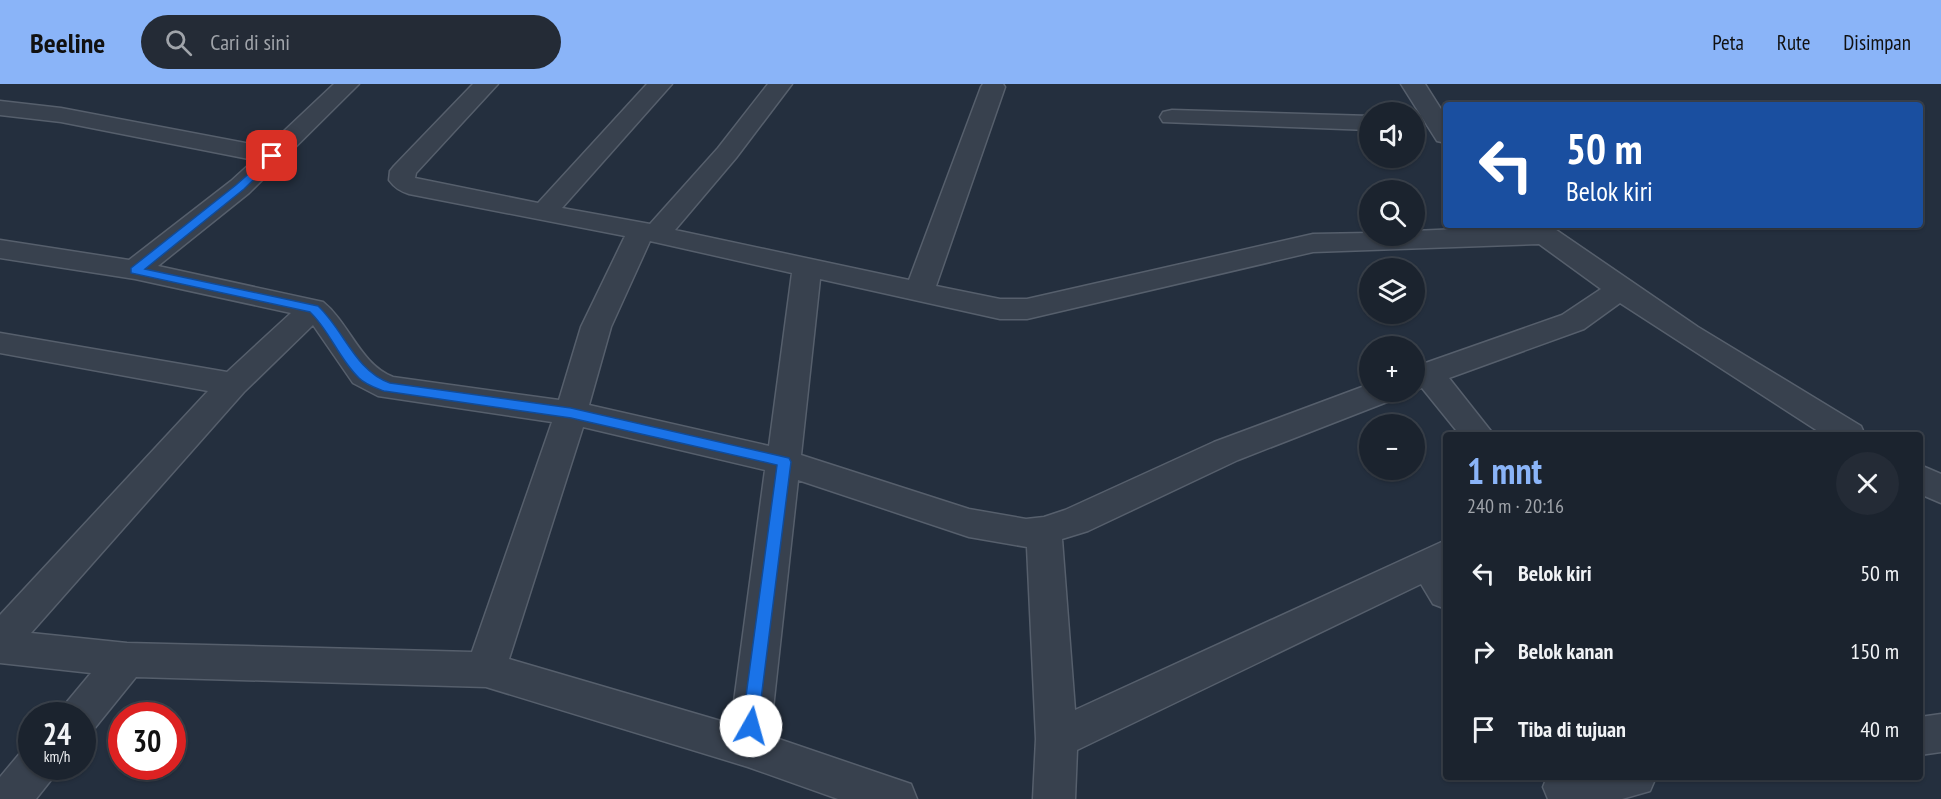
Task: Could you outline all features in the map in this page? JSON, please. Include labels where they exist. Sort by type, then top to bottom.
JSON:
[{"type":"street","points":[[135,270],[232,194],[347,84]]},
{"type":"street","points":[[486,84],[403,171],[402,180],[409,186],[649,232],[1015,311],[1313,243],[1539,230],[1621,289],[1781,394],[1844,432]]},
{"type":"street","points":[[544,212],[660,84]]},
{"type":"street","points":[[486,670],[571,413],[596,327],[631,249],[728,153],[780,84]]},
{"type":"street","points":[[1413,84],[1443,131]]},
{"type":"street","points":[[920,290],[993,87]]},
{"type":"street","points":[[0,108],[61,115],[272,156]]},
{"type":"street","points":[[1172,117],[1359,123]]},
{"type":"street","points":[[1425,127],[1443,131]]},
{"type":"street","points":[[0,249],[135,270],[314,309],[324,318],[363,375],[389,388],[571,413],[784,462],[969,523],[1026,533],[1044,531],[1076,521],[1226,451],[1359,400]]},
{"type":"street","points":[[748,748],[807,267]]},
{"type":"street","points":[[1425,375],[1573,322],[1621,289]]},
{"type":"street","points":[[0,641],[233,384],[314,309]]},
{"type":"street","points":[[0,343],[233,384]]},
{"type":"street","points":[[1425,380],[1475,432]]},
{"type":"street","points":[[1923,480],[1941,490]]},
{"type":"street","points":[[1044,531],[1057,739],[1054,799]]},
{"type":"street","points":[[1057,739],[1440,570]]},
{"type":"street","points":[[0,646],[127,660],[486,670],[748,748],[896,799]]},
{"type":"street","points":[[92,702],[127,660]]},
{"type":"street","points":[[9,799],[25,780]]},
{"type":"street","points":[[1563,788],[1615,780]]},
{"type":"route","points":[[272,156],[215,208],[135,270],[314,309],[324,318],[363,375],[389,388],[571,413],[784,462],[751,726]]}]
